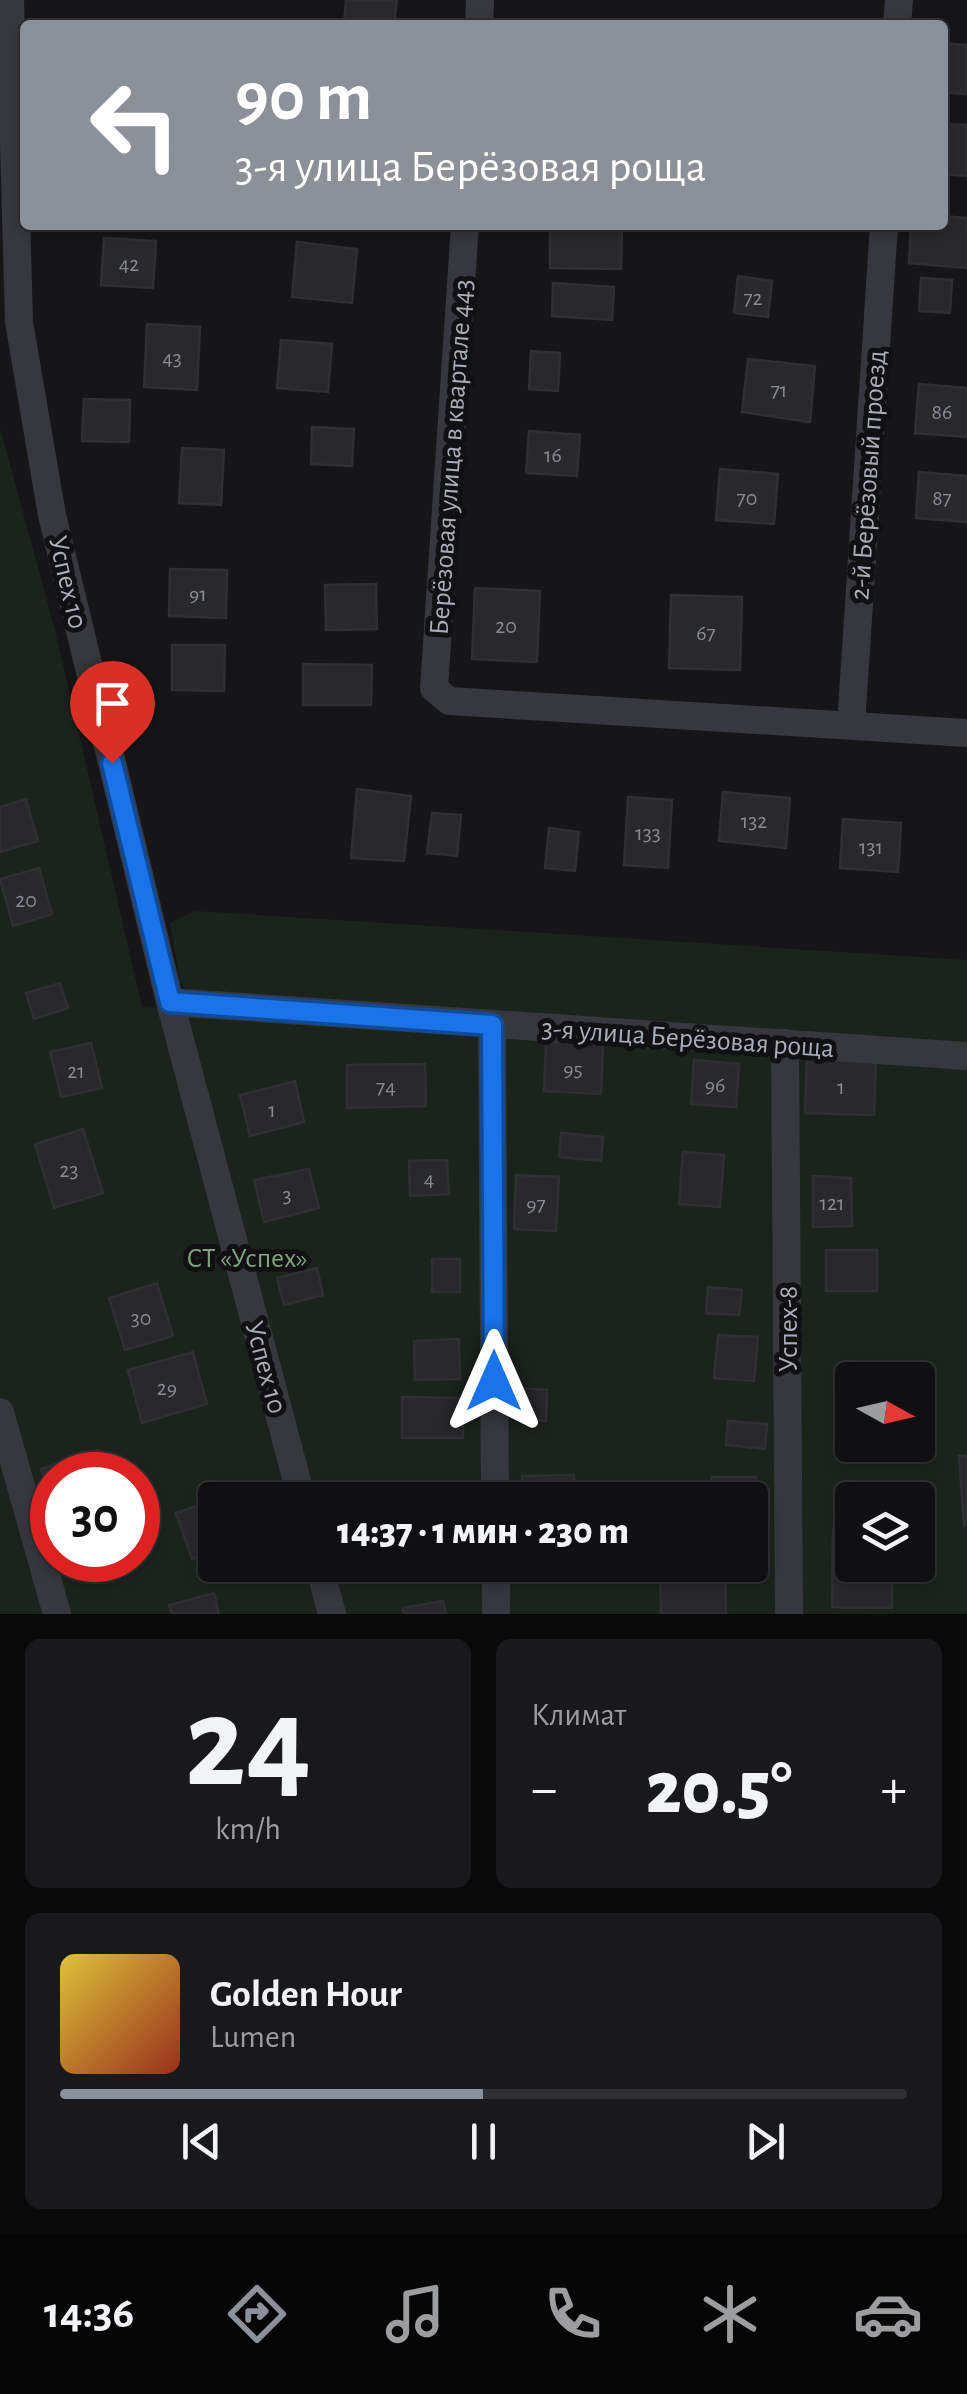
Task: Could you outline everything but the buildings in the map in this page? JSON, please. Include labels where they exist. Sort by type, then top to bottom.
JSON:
[{"type":"street","name":"Успех 10","points":[[10,0],[5,130],[19,322],[52,514],[170,1002],[297,1482]]},
{"type":"street","name":"Берёзовая улица в квартале 443","points":[[465,230],[434,688],[449,702],[851,725]]},
{"type":"street","name":"2-й Берёзовый проезд","points":[[851,725],[884,230]]},
{"type":"street","points":[[851,725],[967,733]]},
{"type":"street","name":"3-я улица Берёзовая роща","points":[[170,1002],[967,1056]]},
{"type":"street","points":[[492,1025],[495,1482]]},
{"type":"street","name":"Успех-8","points":[[784,1043],[790,1614]]},
{"type":"street","points":[[0,1412],[58,1614]]},
{"type":"street","points":[[324,1582],[332,1614]]},
{"type":"street","points":[[496,1582],[496,1614]]},
{"type":"green space","name":"СТ «Успех»","points":[[0,428],[55,630],[142,1007],[967,1069],[967,1614],[0,1614]]},
{"type":"green space","points":[[195,911],[967,960],[967,1047],[193,999],[180,982],[170,923]]},
{"type":"route","points":[[112,763],[170,1002],[492,1025],[494,1381]]}]
